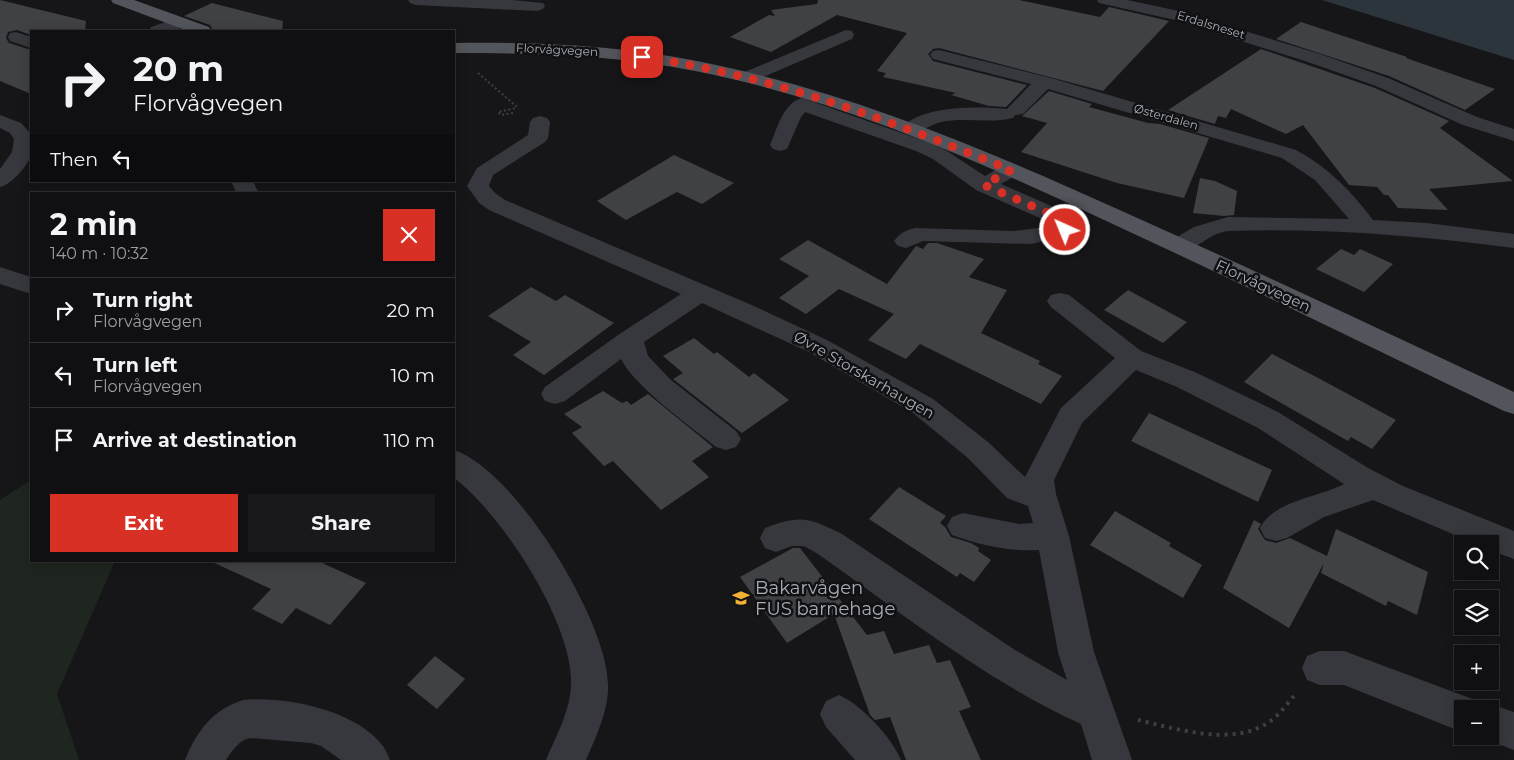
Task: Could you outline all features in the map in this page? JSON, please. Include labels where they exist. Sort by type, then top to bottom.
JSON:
[{"type":"main road","points":[[119,0],[200,30]]},
{"type":"main road","name":"Florvågvegen","points":[[455,48],[525,48],[608,53],[666,60],[748,77],[810,95],[911,130],[1011,170],[1180,246],[1514,404]]},
{"type":"street","points":[[416,0],[537,6]]},
{"type":"street","name":"Erdalsneset","points":[[1105,0],[1179,16],[1314,58],[1382,82],[1470,121],[1514,136]]},
{"type":"street","points":[[160,30],[178,23]]},
{"type":"street","name":"Erdalsneset","points":[[1242,26],[1311,52],[1314,58]]},
{"type":"street","points":[[748,77],[846,35]]},
{"type":"street","name":"Østerdalen","points":[[939,55],[1045,82],[1233,136],[1288,154],[1304,162],[1328,179],[1366,226]]},
{"type":"street","points":[[911,130],[917,125],[934,118],[1011,112],[1045,82]]},
{"type":"street","points":[[780,145],[792,115],[802,104],[923,147],[940,155],[984,185],[1057,217],[1066,224],[1065,230],[1053,234],[1000,237],[923,234],[915,235],[906,241]]},
{"type":"street","points":[[0,121],[20,131],[24,140],[22,152],[0,181]]},
{"type":"street","name":"Øvre Storskarhaugen","points":[[540,122],[538,138],[484,172],[478,186],[481,192],[497,205],[818,346],[903,394],[950,426],[1018,489],[1027,494],[1040,494]]},
{"type":"street","points":[[984,185],[1011,170]]},
{"type":"street","points":[[1180,246],[1210,227],[1228,224],[1366,226],[1427,230],[1514,242]]},
{"type":"street","points":[[1,276],[30,286]]},
{"type":"street","points":[[555,394],[630,339],[699,293]]},
{"type":"street","points":[[1060,302],[1132,358],[1187,380],[1268,420],[1357,477],[1392,495],[1514,545]]},
{"type":"street","points":[[630,339],[635,360],[661,386],[726,439]]},
{"type":"street","points":[[1112,760],[1094,711],[1076,652],[1053,536],[1040,494],[1039,480],[1071,416],[1132,358]]},
{"type":"street","points":[[455,463],[485,487],[526,536],[565,602],[584,649],[590,683],[585,715],[566,760]]},
{"type":"street","points":[[1276,528],[1314,507],[1362,492],[1357,477]]},
{"type":"street","points":[[963,526],[1019,538],[1053,536]]},
{"type":"street","points":[[776,538],[794,530],[810,533],[830,544],[1002,662],[1052,692],[1094,711]]},
{"type":"street","points":[[1320,668],[1344,668],[1454,709]]},
{"type":"street","points":[[839,714],[881,760]]},
{"type":"street","points":[[205,760],[211,746],[225,731],[241,720],[296,720],[327,728],[355,744],[370,760]]},
{"type":"street","points":[[1499,726],[1514,731]]},
{"type":"path","points":[[477,72],[517,108]]},
{"type":"path","points":[[1094,711],[1189,732],[1243,734],[1268,722],[1320,668]]},
{"type":"shaded area","points":[[1322,0],[1514,0],[1514,60]]},
{"type":"shaded area","points":[[30,481],[30,562],[115,562],[57,694],[79,760],[0,760],[0,500]]},
{"type":"building","points":[[0,0],[86,21],[85,30],[30,30],[30,35],[17,30],[8,32],[6,38],[9,43],[30,50],[30,94],[0,81]]},
{"type":"building","points":[[818,0],[1019,0],[1100,17],[1109,7],[1169,21],[1103,91],[939,48],[933,49],[928,54],[933,61],[1027,85],[1006,107],[989,106],[951,95],[956,93],[883,77],[886,73],[877,71],[907,33],[837,15],[771,52],[730,37],[769,15],[775,16],[771,10],[817,4]]},
{"type":"building","points":[[212,3],[283,21],[282,30],[212,30],[210,25],[184,16]]},
{"type":"building","points":[[1301,22],[1407,57],[1495,89],[1465,110],[1389,76],[1276,39]]},
{"type":"building","points":[[1261,49],[1375,88],[1449,121],[1440,128],[1513,181],[1429,189],[1448,210],[1398,208],[1388,195],[1384,195],[1377,187],[1349,185],[1303,125],[1286,134],[1231,109],[1226,118],[1218,116],[1215,124],[1168,110]]},
{"type":"building","points":[[1049,91],[1092,104],[1089,107],[1209,138],[1184,198],[1117,183],[1021,152],[1047,123],[1022,116]]},
{"type":"building","points":[[674,155],[734,183],[702,204],[677,192],[626,220],[597,201]]},
{"type":"building","points":[[1200,178],[1215,181],[1237,191],[1234,215],[1193,213]]},
{"type":"building","points":[[808,240],[887,284],[916,246],[923,249],[928,243],[937,243],[984,259],[969,277],[1007,290],[981,333],[1040,361],[1038,364],[1062,376],[1041,404],[920,344],[906,359],[868,340],[894,314],[839,289],[806,314],[779,298],[809,276],[779,259]]},
{"type":"building","points":[[1341,249],[1354,255],[1360,249],[1393,264],[1364,292],[1316,269]]},
{"type":"building","points":[[531,287],[556,301],[565,295],[614,323],[544,375],[513,355],[531,342],[488,316]]},
{"type":"building","points":[[1128,290],[1187,322],[1163,343],[1104,310]]},
{"type":"building","points":[[694,338],[714,354],[717,352],[749,377],[754,373],[789,400],[742,433],[673,379],[683,373],[663,356]]},
{"type":"building","points":[[1272,354],[1396,420],[1372,449],[1351,437],[1348,441],[1244,382]]},
{"type":"building","points":[[603,391],[622,403],[627,401],[631,405],[648,394],[713,447],[692,461],[709,477],[661,510],[613,461],[604,466],[572,433],[582,427],[564,414]]},
{"type":"building","points":[[1149,413],[1272,470],[1258,502],[1131,441]]},
{"type":"building","points":[[899,487],[946,516],[940,523],[951,537],[971,543],[979,548],[978,551],[991,560],[974,582],[960,573],[957,577],[869,519]]},
{"type":"building","points":[[1115,511],[1171,543],[1169,546],[1202,565],[1183,598],[1090,545]]},
{"type":"building","points":[[1254,520],[1261,524],[1258,529],[1265,540],[1276,543],[1290,538],[1327,556],[1336,529],[1428,572],[1417,615],[1388,601],[1386,606],[1321,573],[1324,563],[1289,628],[1223,588]]},
{"type":"building","points":[[793,548],[800,548],[867,635],[884,631],[894,654],[929,645],[937,663],[950,660],[971,707],[959,711],[981,760],[906,760],[890,717],[875,720],[870,715],[834,614],[787,643],[740,577]]},
{"type":"building","points":[[212,562],[320,562],[366,583],[330,625],[296,608],[282,624],[252,609],[271,589]]},
{"type":"building","points":[[435,656],[465,679],[437,709],[407,685]]},
{"type":"place","name":"Bakarvågen FUS barnehage","points":[[741,598]]},
{"type":"route","points":[[642,57],[726,72],[771,83],[898,125],[970,153],[1011,170],[984,185],[1057,217],[1066,224],[1065,230]]}]
